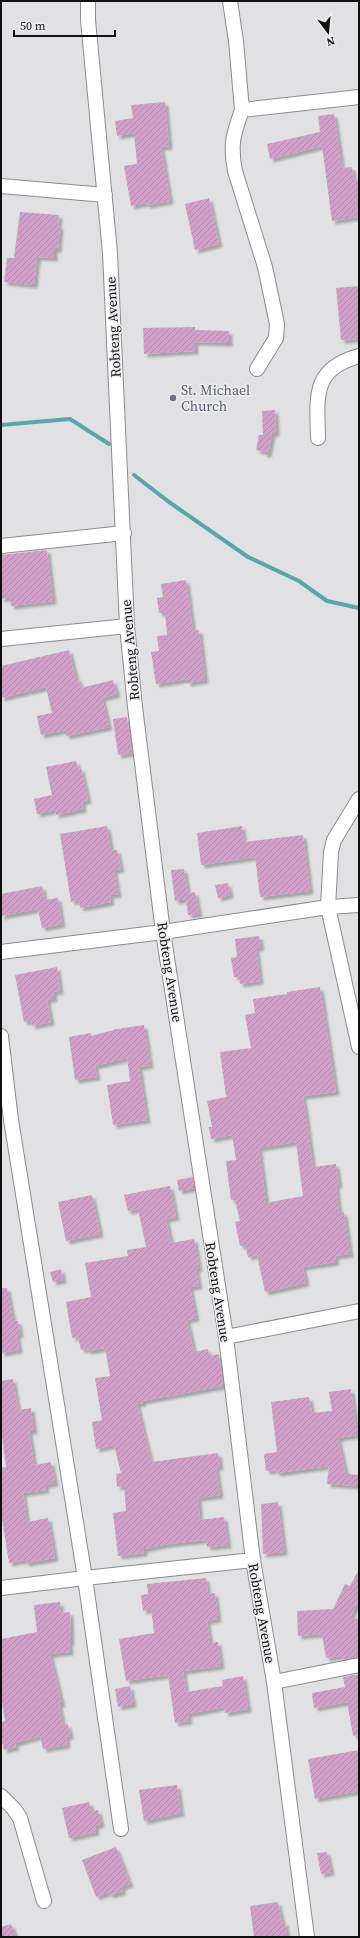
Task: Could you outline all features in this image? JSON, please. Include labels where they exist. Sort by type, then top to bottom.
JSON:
[{"type":"street","name":"Robteng Avenue","points":[[88,1],[88,20],[110,253],[124,533],[127,626],[136,715],[163,932],[226,1337],[253,1560],[274,1682],[307,1937]]},
{"type":"street","points":[[230,1],[236,41],[242,110],[232,137],[232,155],[235,171],[265,267],[277,324],[276,338],[257,369]]},
{"type":"street","points":[[242,110],[359,97]]},
{"type":"street","points":[[1,186],[105,195]]},
{"type":"street","points":[[318,438],[317,401],[322,382],[329,370],[345,360],[359,356]]},
{"type":"street","points":[[1,546],[124,533]]},
{"type":"street","points":[[1,639],[127,626]]},
{"type":"street","points":[[359,799],[334,840],[330,852],[328,907],[359,1047]]},
{"type":"street","points":[[1,952],[163,932],[328,907],[359,905]]},
{"type":"street","points":[[1,1036],[10,1120],[85,1578],[121,1829]]},
{"type":"street","points":[[226,1337],[359,1311]]},
{"type":"street","points":[[1,1588],[253,1560]]},
{"type":"street","points":[[274,1682],[359,1665]]},
{"type":"street","points":[[1,1796],[14,1809],[20,1818],[44,1901]]},
{"type":"building","points":[[165,102],[169,146],[161,147],[170,201],[131,206],[124,166],[137,164],[134,133],[117,136],[115,121],[133,118],[131,105]]},
{"type":"building","points":[[334,114],[342,168],[352,167],[354,180],[359,179],[359,196],[356,197],[358,217],[332,221],[322,146],[270,159],[267,144],[320,132],[318,116]]},
{"type":"building","points":[[209,198],[219,244],[195,250],[185,204]]},
{"type":"building","points":[[20,212],[59,215],[58,226],[60,226],[58,249],[54,249],[54,258],[37,257],[34,285],[4,282],[7,258],[14,258]]},
{"type":"building","points":[[359,286],[359,339],[341,340],[336,288]]},
{"type":"building","points":[[195,327],[195,330],[229,331],[229,343],[195,342],[195,351],[144,354],[143,328]]},
{"type":"building","points":[[275,410],[276,433],[272,433],[268,454],[264,454],[264,452],[256,450],[259,435],[263,435],[262,411]]},
{"type":"building","points":[[47,550],[53,601],[11,606],[10,597],[1,599],[1,555]]},
{"type":"building","points":[[186,580],[193,631],[199,630],[205,680],[187,683],[187,679],[156,684],[151,652],[159,651],[157,636],[167,635],[165,613],[159,613],[157,598],[163,597],[161,584]]},
{"type":"building","points":[[69,650],[76,678],[78,678],[81,688],[113,680],[117,694],[102,698],[109,727],[66,736],[65,730],[41,735],[37,716],[52,713],[46,687],[1,698],[1,666]]},
{"type":"building","points":[[127,717],[132,753],[118,755],[113,719]]},
{"type":"building","points":[[76,761],[78,769],[81,768],[88,800],[82,802],[83,809],[56,815],[55,810],[37,814],[34,799],[52,795],[46,767]]},
{"type":"building","points":[[107,826],[111,851],[117,850],[121,869],[114,870],[118,894],[110,895],[111,902],[80,908],[79,900],[71,902],[60,834]]},
{"type":"building","points":[[242,826],[244,842],[303,835],[310,891],[260,897],[255,857],[201,865],[197,833]]},
{"type":"building","points":[[184,869],[188,894],[195,892],[199,914],[188,915],[186,899],[175,901],[171,870]]},
{"type":"building","points":[[228,883],[230,895],[218,898],[215,885]]},
{"type":"building","points":[[42,886],[45,900],[58,898],[62,924],[42,928],[38,909],[1,916],[1,894]]},
{"type":"building","points":[[259,936],[261,947],[256,948],[260,981],[240,984],[239,977],[234,977],[231,958],[237,957],[235,939]]},
{"type":"building","points":[[57,967],[60,991],[53,992],[54,998],[47,1000],[51,1022],[32,1026],[31,1021],[24,1022],[15,975]]},
{"type":"building","points":[[320,987],[336,1092],[303,1096],[313,1167],[336,1164],[339,1185],[336,1185],[339,1213],[344,1212],[350,1254],[335,1256],[336,1262],[303,1267],[306,1283],[265,1292],[257,1255],[248,1257],[245,1245],[240,1246],[235,1222],[240,1221],[235,1200],[231,1200],[226,1161],[236,1160],[232,1135],[211,1139],[209,1127],[212,1127],[207,1101],[226,1097],[220,1052],[251,1048],[245,1015],[255,1013],[253,999],[287,994],[287,992]],"holes":[[[296,1142],[303,1196],[266,1203],[259,1148]]]},
{"type":"building","points":[[144,1025],[150,1065],[139,1067],[147,1120],[113,1125],[107,1085],[130,1081],[127,1058],[95,1066],[97,1077],[75,1080],[69,1037],[91,1033],[91,1036],[117,1029]]},
{"type":"building","points":[[193,1177],[194,1188],[179,1191],[177,1180]]},
{"type":"building","points":[[170,1186],[176,1217],[166,1219],[171,1243],[194,1239],[199,1268],[196,1269],[199,1286],[190,1287],[196,1318],[187,1320],[194,1352],[208,1349],[209,1356],[219,1354],[223,1386],[142,1401],[143,1403],[137,1404],[151,1462],[218,1453],[220,1467],[216,1467],[220,1495],[198,1498],[200,1520],[224,1517],[228,1545],[207,1547],[206,1540],[168,1544],[144,1549],[144,1553],[118,1556],[113,1513],[126,1511],[124,1486],[117,1487],[116,1474],[121,1473],[114,1445],[96,1449],[92,1422],[102,1420],[95,1378],[110,1376],[105,1348],[88,1351],[87,1349],[81,1350],[78,1337],[72,1338],[66,1302],[91,1297],[85,1263],[128,1256],[127,1250],[146,1247],[138,1209],[128,1211],[124,1195]]},
{"type":"building","points":[[92,1195],[100,1234],[66,1241],[58,1202]]},
{"type":"building","points":[[61,1269],[63,1280],[53,1282],[50,1272]]},
{"type":"building","points":[[1,1288],[7,1288],[13,1321],[18,1321],[20,1334],[17,1335],[19,1350],[1,1353]]},
{"type":"building","points":[[13,1379],[18,1410],[31,1408],[34,1431],[29,1431],[34,1465],[51,1462],[55,1483],[45,1485],[46,1490],[23,1493],[27,1522],[48,1518],[55,1558],[26,1563],[25,1560],[9,1563],[1,1512],[1,1468],[6,1467],[1,1429],[1,1381]]},
{"type":"building","points":[[351,1389],[357,1435],[338,1438],[346,1474],[359,1475],[359,1486],[327,1484],[329,1466],[277,1473],[276,1470],[266,1471],[264,1454],[277,1452],[271,1402],[309,1397],[312,1413],[332,1411],[329,1392]]},
{"type":"building","points":[[278,1502],[284,1552],[263,1554],[261,1504]]},
{"type":"building","points":[[359,1569],[359,1599],[349,1620],[359,1618],[359,1657],[339,1660],[339,1656],[326,1658],[322,1634],[298,1636],[297,1611],[333,1609],[345,1584],[350,1586]]},
{"type":"building","points":[[206,1578],[208,1594],[215,1593],[218,1619],[207,1621],[210,1643],[218,1642],[221,1666],[183,1671],[186,1692],[223,1686],[222,1680],[243,1676],[248,1709],[225,1713],[224,1707],[188,1714],[189,1721],[175,1723],[168,1675],[126,1681],[119,1639],[154,1633],[151,1609],[143,1611],[141,1595],[148,1594],[147,1584]]},
{"type":"building","points":[[60,1602],[61,1613],[70,1612],[70,1652],[50,1654],[62,1704],[59,1704],[63,1725],[68,1724],[70,1736],[66,1737],[67,1745],[43,1749],[40,1736],[15,1743],[16,1747],[4,1750],[1,1738],[1,1722],[5,1721],[1,1696],[1,1639],[37,1632],[34,1605]]},
{"type":"building","points":[[359,1674],[359,1735],[353,1736],[347,1702],[314,1708],[312,1693],[345,1687],[343,1677]]},
{"type":"building","points":[[130,1686],[133,1704],[118,1707],[115,1689]]},
{"type":"building","points":[[359,1750],[359,1791],[315,1799],[308,1759]]},
{"type":"building","points":[[177,1785],[181,1813],[144,1821],[139,1790]]},
{"type":"building","points":[[89,1802],[92,1812],[98,1810],[101,1824],[95,1826],[96,1832],[69,1838],[62,1808]]},
{"type":"building","points":[[116,1847],[130,1884],[121,1887],[123,1891],[110,1895],[109,1892],[96,1897],[82,1860]]},
{"type":"building","points":[[327,1852],[331,1872],[321,1874],[317,1853]]},
{"type":"building","points":[[278,1902],[282,1923],[285,1922],[287,1937],[254,1937],[250,1906]]},
{"type":"building","points":[[11,1924],[16,1937],[1,1937],[1,1927]]},
{"type":"waterway","points":[[1,425],[70,419],[109,444]]},
{"type":"waterway","points":[[134,475],[169,502],[248,557],[299,581],[327,601],[359,608]]},
{"type":"place","name":"St. Michael Church","points":[[173,398]]}]
